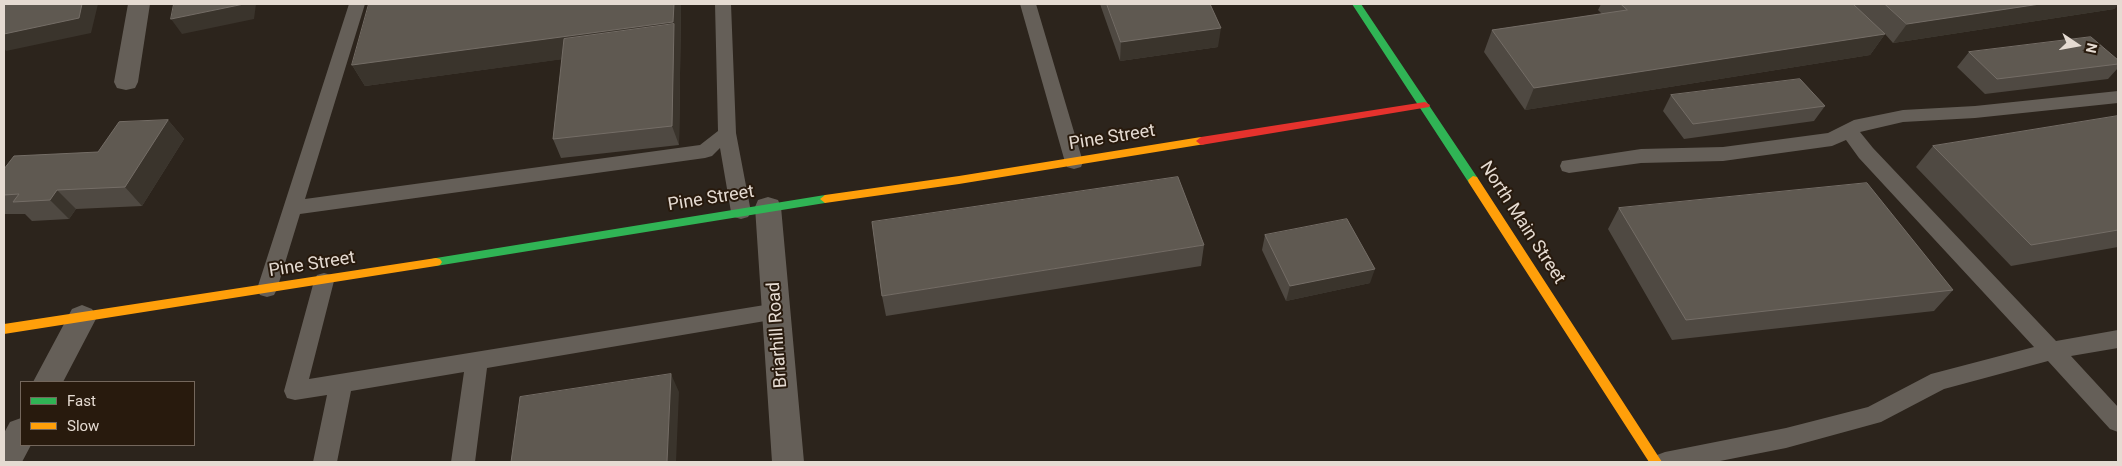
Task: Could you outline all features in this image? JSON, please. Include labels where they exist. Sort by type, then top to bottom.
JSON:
[{"type":"street","points":[[126,82],[139,4]]},
{"type":"street","name":"North Main Street","points":[[1357,4],[1425,105],[1656,462]]},
{"type":"street","name":"Pine Street","points":[[4,329],[324,281],[755,210],[1074,162],[1425,105]]},
{"type":"street","name":"Briarhill Road","points":[[755,210],[777,311],[788,462]]},
{"type":"street","points":[[49,381],[82,317]]},
{"type":"street","points":[[5,462],[20,434]]},
{"type":"lane","points":[[267,289],[357,4]]},
{"type":"lane","points":[[723,4],[727,133],[755,210]]},
{"type":"lane","points":[[1028,4],[1074,162]]},
{"type":"lane","points":[[1569,166],[1642,156],[1722,154],[1832,139],[1860,124],[1903,116],[1975,112],[2118,97]]},
{"type":"lane","points":[[1849,130],[1866,153],[2118,422]]},
{"type":"lane","points":[[293,208],[705,151],[727,133]]},
{"type":"lane","points":[[324,281],[295,391],[777,311]]},
{"type":"lane","points":[[1665,462],[1786,438],[1873,415],[1939,381],[2052,351],[2118,339]]},
{"type":"lane","points":[[463,462],[477,361]]},
{"type":"lane","points":[[325,462],[341,383]]},
{"type":"building","points":[[4,4],[82,4],[79,18],[4,34]]},
{"type":"building","points":[[174,4],[244,4],[171,19]]},
{"type":"building","points":[[369,4],[674,4],[673,22],[352,65]]},
{"type":"building","points":[[1107,4],[1210,4],[1221,28],[1121,42]]},
{"type":"building","points":[[1621,4],[1853,4],[1885,34],[1534,88],[1492,30],[1627,10]]},
{"type":"building","points":[[1885,4],[2040,4],[1907,24]]},
{"type":"building","points":[[674,24],[672,126],[553,139],[564,39]]},
{"type":"building","points":[[2091,37],[2118,60],[2118,64],[1997,79],[1969,52]]},
{"type":"building","points":[[1800,79],[1825,106],[1693,124],[1671,95]]},
{"type":"building","points":[[2118,116],[2118,230],[2031,245],[1933,146]]},
{"type":"building","points":[[168,120],[125,187],[57,190],[50,200],[13,202],[19,194],[4,195],[4,169],[14,156],[98,152],[119,122]]},
{"type":"building","points":[[1178,177],[1204,245],[882,296],[872,222]]},
{"type":"building","points":[[1867,183],[1953,290],[1686,320],[1619,208]]},
{"type":"building","points":[[1347,219],[1375,269],[1290,286],[1265,235]]},
{"type":"building","points":[[671,374],[667,462],[511,462],[520,397]]},
{"type":"traffic: fast","points":[[1357,4],[1473,180]]},
{"type":"traffic: fast","points":[[436,262],[825,199]]},
{"type":"traffic: slow","points":[[825,199],[959,180],[1201,141]]},
{"type":"traffic: slow","points":[[1473,180],[1656,462]]},
{"type":"traffic: slow","points":[[4,329],[436,262]]},
{"type":"traffic: jam","points":[[1201,141],[1425,105]]}]
